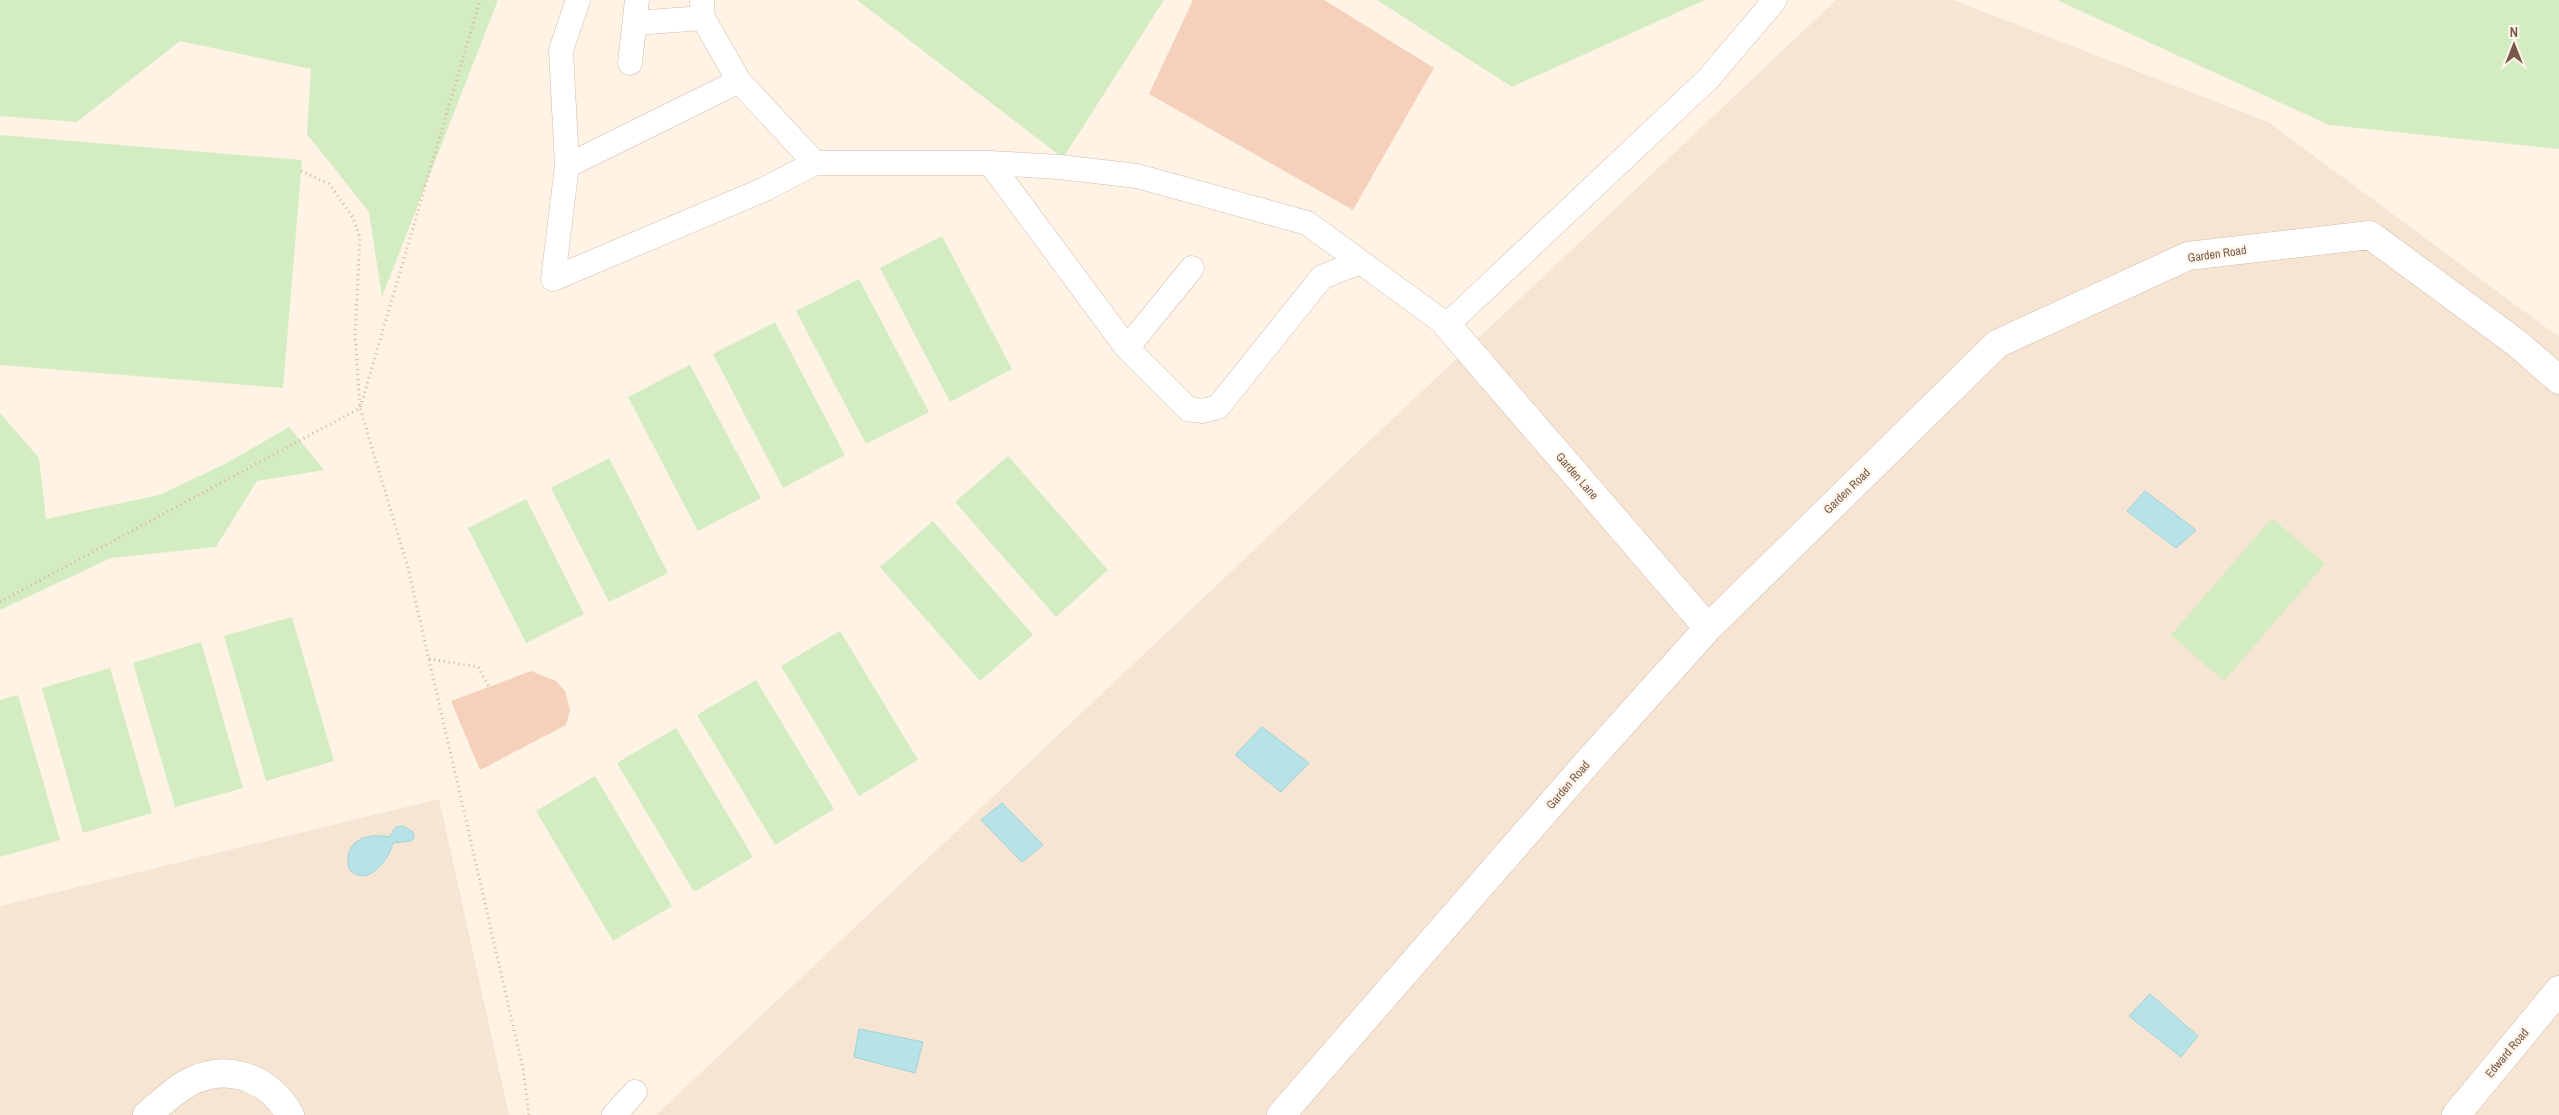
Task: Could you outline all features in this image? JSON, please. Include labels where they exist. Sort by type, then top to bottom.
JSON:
[{"type":"street","name":"Garden Road","points":[[1281,1115],[1587,762],[1708,628],[1997,344],[2188,256],[2370,235],[2518,344],[2559,380]]},
{"type":"street","name":"Garden Lane","points":[[1447,325],[1708,628]]},
{"type":"street","name":"Edward Road","points":[[2456,1115],[2559,990]]},
{"type":"street","points":[[147,1115],[194,1080],[217,1073],[242,1075],[264,1084],[282,1100],[290,1115]]},
{"type":"lane","points":[[578,0],[561,50],[567,166],[553,279],[765,189],[814,164],[990,163],[1060,167],[1146,179],[1307,223],[1447,325],[1708,79],[1775,0]]},
{"type":"lane","points":[[630,63],[637,0]]},
{"type":"lane","points":[[635,23],[703,9],[739,81],[814,164]]},
{"type":"lane","points":[[567,166],[739,81]]},
{"type":"lane","points":[[990,163],[1127,348],[1188,409],[1203,411],[1218,407],[1322,277],[1360,262]]},
{"type":"lane","points":[[1127,348],[1192,268]]},
{"type":"lane","points":[[614,1115],[635,1092]]},
{"type":"path","points":[[0,602],[360,408],[480,0]]},
{"type":"path","points":[[302,171],[329,184],[353,218],[360,238],[355,335],[360,408],[408,568],[523,1069],[529,1115]]},
{"type":"path","points":[[429,659],[478,667],[489,687]]},
{"type":"shaded area","points":[[1836,0],[1953,0],[2268,122],[2559,337],[2559,1115],[656,1115]]},
{"type":"shaded area","points":[[439,799],[509,1115],[0,1115],[0,906]]},
{"type":"green space","points":[[0,0],[498,0],[382,297],[369,212],[307,134],[311,69],[180,41],[77,122],[0,116]]},
{"type":"green space","points":[[857,0],[1164,0],[1063,158]]},
{"type":"green space","points":[[1377,0],[1705,0],[1512,87]]},
{"type":"green space","points":[[2057,0],[2559,0],[2559,149],[2329,125]]},
{"type":"green space","points":[[0,135],[302,160],[283,388],[0,365]]},
{"type":"green space","points":[[942,236],[1012,369],[950,402],[880,268]]},
{"type":"green space","points":[[859,279],[929,412],[866,444],[796,311]]},
{"type":"green space","points":[[775,322],[845,455],[783,488],[713,354]]},
{"type":"green space","points":[[690,365],[761,498],[698,531],[628,397]]},
{"type":"green space","points":[[0,413],[39,458],[46,519],[159,495],[225,464],[289,427],[324,470],[257,481],[216,547],[111,558],[0,610]]},
{"type":"green space","points":[[1008,456],[1108,570],[1056,617],[955,502]]},
{"type":"green space","points":[[609,458],[668,573],[609,602],[551,488]]},
{"type":"green space","points":[[526,499],[584,614],[526,643],[468,528]]},
{"type":"green space","points":[[2272,518],[2325,564],[2224,681],[2171,635]]},
{"type":"green space","points":[[933,521],[1033,635],[980,681],[880,567]]},
{"type":"green space","points":[[292,617],[334,761],[266,781],[224,636]]},
{"type":"green space","points":[[840,631],[918,760],[859,796],[781,666]]},
{"type":"green space","points":[[201,642],[243,788],[175,807],[133,663]]},
{"type":"green space","points":[[110,668],[152,813],[83,833],[42,688]]},
{"type":"green space","points":[[756,680],[834,809],[775,845],[697,715]]},
{"type":"green space","points":[[18,695],[60,840],[0,857],[0,700]]},
{"type":"green space","points":[[676,728],[753,857],[694,892],[617,763]]},
{"type":"green space","points":[[595,776],[672,906],[613,941],[536,811]]},
{"type":"water","points":[[2145,491],[2196,530],[2176,548],[2127,511]]},
{"type":"water","points":[[1262,727],[1309,763],[1281,792],[1235,755]]},
{"type":"water","points":[[1002,803],[1043,845],[1022,862],[981,820]]},
{"type":"water","points":[[403,826],[413,832],[414,837],[411,841],[393,843],[378,869],[365,875],[358,875],[350,870],[348,863],[349,853],[356,842],[368,837],[389,837],[396,827]]},
{"type":"water","points":[[2150,994],[2198,1036],[2181,1057],[2129,1016]]},
{"type":"water","points":[[859,1029],[923,1042],[915,1073],[854,1057]]},
{"type":"building","points":[[1193,0],[1324,0],[1434,68],[1353,210],[1149,94]]},
{"type":"building","points":[[531,671],[556,681],[565,691],[570,710],[566,725],[480,770],[451,701]]}]
